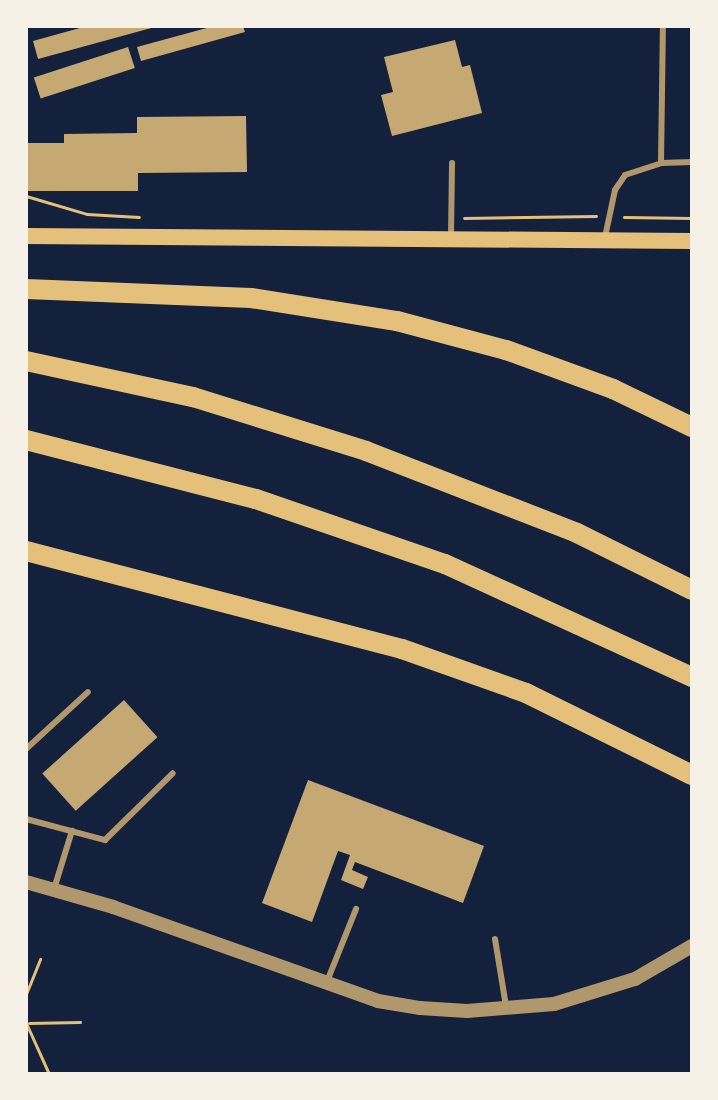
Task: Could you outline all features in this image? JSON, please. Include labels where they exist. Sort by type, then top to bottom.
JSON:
[{"type":"highway","points":[[26,289],[251,298],[397,321],[506,350],[613,389],[692,427]]},
{"type":"highway","points":[[26,361],[193,397],[366,451],[577,533],[692,590]]},
{"type":"highway","points":[[26,440],[256,499],[445,564],[692,677]]},
{"type":"highway","points":[[26,551],[402,649],[526,693],[692,775]]},
{"type":"main road","points":[[26,236],[692,241]]},
{"type":"street","points":[[26,882],[326,984],[420,1008],[507,1009],[594,994],[635,979],[692,946]]},
{"type":"lane","points":[[661,163],[663,26]]},
{"type":"lane","points":[[605,241],[607,216],[625,175],[661,163],[692,162]]},
{"type":"lane","points":[[451,241],[452,163]]},
{"type":"lane","points":[[26,749],[88,692]]},
{"type":"lane","points":[[26,819],[105,840],[173,773]]},
{"type":"lane","points":[[54,890],[72,831]]},
{"type":"lane","points":[[326,984],[356,909]]},
{"type":"lane","points":[[495,939],[507,1009]]},
{"type":"path","points":[[26,196],[87,214],[150,220]]},
{"type":"path","points":[[451,219],[692,218]]},
{"type":"path","points":[[26,994],[40,959]]},
{"type":"path","points":[[49,1074],[28,1023],[80,1022]]},
{"type":"building","points":[[87,26],[155,27],[38,59],[33,41]]},
{"type":"building","points":[[214,26],[243,26],[245,32],[141,61],[137,47]]},
{"type":"building","points":[[455,40],[462,67],[470,65],[482,113],[392,136],[381,95],[393,92],[384,57]]},
{"type":"building","points":[[128,47],[135,68],[41,99],[34,78]]},
{"type":"building","points":[[246,116],[247,172],[138,173],[138,191],[26,191],[26,143],[64,143],[64,134],[137,133],[137,117]]},
{"type":"building","points":[[124,700],[157,737],[76,811],[42,774]]},
{"type":"building","points":[[308,780],[484,846],[463,903],[355,862],[352,870],[368,877],[363,889],[341,880],[350,855],[338,851],[312,922],[262,903]]}]
